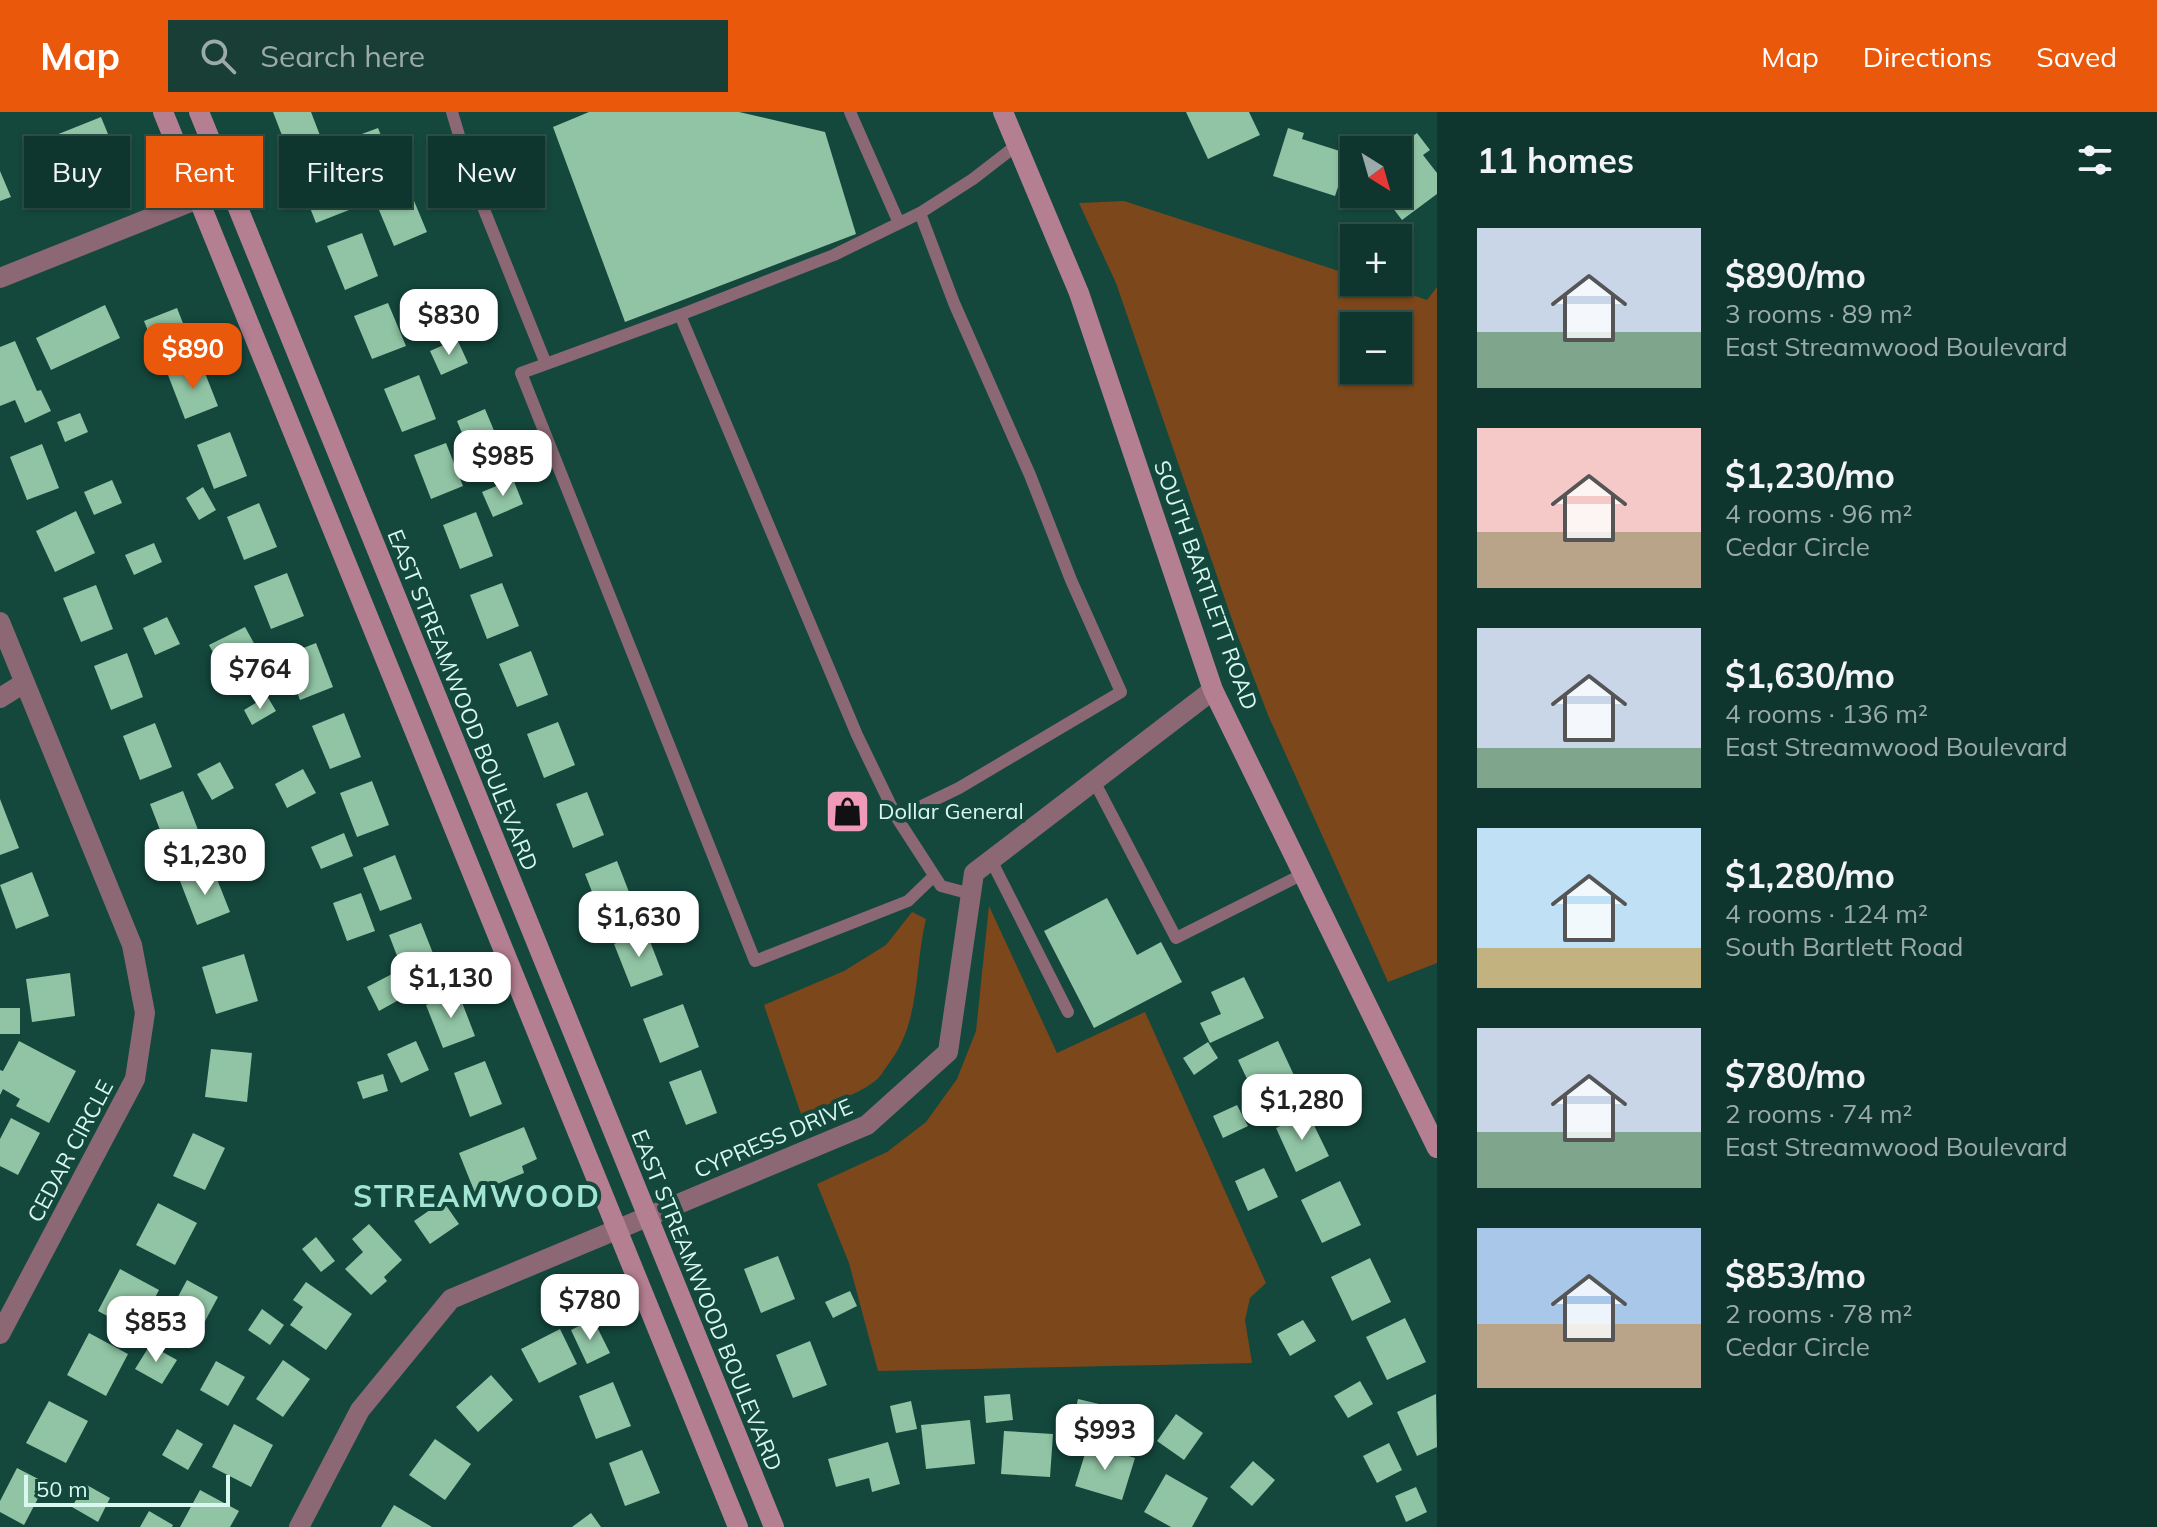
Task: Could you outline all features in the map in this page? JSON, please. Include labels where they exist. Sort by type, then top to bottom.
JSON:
[{"type":"street","points":[[163,112],[172,136]]},
{"type":"street","name":"EAST STREAMWOOD BOULEVARD","points":[[199,112],[208,136]]},
{"type":"street","name":"SOUTH BARTLETT ROAD","points":[[1003,112],[1079,293],[1213,690],[1437,1148]]},
{"type":"street","points":[[0,278],[175,208]]},
{"type":"street","points":[[201,208],[738,1527]]},
{"type":"street","name":"EAST STREAMWOOD BOULEVARD","points":[[237,208],[774,1527]]},
{"type":"street","name":"CEDAR CIRCLE","points":[[0,622],[132,945],[145,1013],[135,1079],[0,1334]]},
{"type":"street","points":[[0,698],[24,683]]},
{"type":"street","name":"CYPRESS DRIVE","points":[[299,1527],[360,1410],[451,1299],[867,1125],[948,1052],[974,873],[1213,690]]},
{"type":"lane","points":[[452,112],[473,182],[546,364]]},
{"type":"lane","points":[[850,112],[899,223]]},
{"type":"lane","points":[[934,876],[908,901],[755,961],[521,373],[834,255],[920,213],[973,179],[1017,145]]},
{"type":"lane","points":[[897,818],[959,788],[1121,692],[954,303],[920,213]]},
{"type":"lane","points":[[680,315],[857,735],[897,818],[941,886],[971,894]]},
{"type":"lane","points":[[1094,781],[1176,938],[1303,874]]},
{"type":"lane","points":[[991,860],[1068,1012]]},
{"type":"shaded area","points":[[1124,201],[1340,271],[1340,296],[1412,295],[1427,300],[1437,287],[1437,963],[1388,982],[1268,715],[1116,283],[1079,203]]},
{"type":"shaded area","points":[[989,906],[1057,1053],[1145,1012],[1266,1283],[1250,1298],[1245,1320],[1252,1363],[878,1371],[849,1263],[817,1184],[887,1152],[926,1122],[957,1079],[976,1031]]},
{"type":"shaded area","points":[[912,912],[926,919],[912,1011],[900,1046],[881,1075],[867,1087],[801,1114],[764,1005],[844,971],[886,945]]},
{"type":"building","points":[[273,112],[311,112],[320,136],[282,136]]},
{"type":"building","points":[[589,112],[739,112],[825,132],[856,234],[625,322],[553,127]]},
{"type":"building","points":[[1186,112],[1249,112],[1260,135],[1208,159]]},
{"type":"building","points":[[101,117],[109,136],[56,136]]},
{"type":"building","points":[[378,128],[381,136],[356,136]]},
{"type":"building","points":[[1288,128],[1304,133],[1302,139],[1340,151],[1340,181],[1335,196],[1273,176]]},
{"type":"building","points":[[1417,133],[1430,150],[1423,155],[1437,173],[1437,194],[1402,220],[1393,208],[1412,208],[1412,137]]},
{"type":"building","points":[[0,171],[11,197],[0,201]]},
{"type":"building","points":[[412,196],[427,232],[394,246],[379,210],[412,208]]},
{"type":"building","points":[[310,208],[348,208],[349,210],[316,223]]},
{"type":"building","points":[[362,233],[378,276],[345,290],[327,246]]},
{"type":"building","points":[[388,303],[406,346],[372,359],[354,316]]},
{"type":"building","points":[[105,305],[120,338],[51,370],[36,338]]},
{"type":"building","points":[[177,308],[194,351],[161,364],[144,321]]},
{"type":"building","points":[[457,339],[468,363],[441,375],[430,351]]},
{"type":"building","points":[[15,341],[37,391],[41,390],[51,411],[25,423],[15,400],[0,406],[0,347]]},
{"type":"building","points":[[201,363],[218,406],[185,419],[168,375]]},
{"type":"building","points":[[419,375],[436,419],[402,432],[384,389]]},
{"type":"building","points":[[485,409],[495,433],[467,445],[457,421]]},
{"type":"building","points":[[80,413],[88,432],[65,442],[57,422]]},
{"type":"building","points":[[230,432],[247,476],[214,489],[197,445]]},
{"type":"building","points":[[446,443],[463,486],[431,499],[414,455]]},
{"type":"building","points":[[42,444],[59,488],[27,500],[10,457]]},
{"type":"building","points":[[513,479],[523,504],[493,517],[482,492]]},
{"type":"building","points":[[112,480],[122,503],[94,515],[84,492]]},
{"type":"building","points":[[203,487],[216,510],[199,520],[186,498]]},
{"type":"building","points":[[259,503],[277,547],[244,560],[227,517]]},
{"type":"building","points":[[76,511],[95,553],[55,572],[36,531]]},
{"type":"building","points":[[476,512],[493,556],[460,569],[443,525]]},
{"type":"building","points":[[154,543],[162,562],[134,575],[125,555]]},
{"type":"building","points":[[287,573],[304,616],[271,629],[254,586]]},
{"type":"building","points":[[502,583],[519,626],[487,639],[470,595]]},
{"type":"building","points":[[96,585],[113,629],[81,642],[63,598]]},
{"type":"building","points":[[167,617],[180,644],[155,655],[143,628]]},
{"type":"building","points":[[245,627],[259,652],[223,671],[209,645]]},
{"type":"building","points":[[316,643],[333,687],[300,700],[283,656]]},
{"type":"building","points":[[531,651],[548,695],[517,707],[499,664]]},
{"type":"building","points":[[127,653],[143,697],[111,710],[94,666]]},
{"type":"building","points":[[267,696],[276,711],[252,725],[244,710]]},
{"type":"building","points":[[344,713],[361,757],[330,769],[312,726]]},
{"type":"building","points":[[558,722],[575,765],[544,778],[527,734]]},
{"type":"building","points":[[155,723],[172,767],[140,780],[123,736]]},
{"type":"building","points":[[220,762],[234,788],[212,800],[197,774]]},
{"type":"building","points":[[303,769],[316,793],[287,808],[275,784]]},
{"type":"building","points":[[372,781],[389,825],[357,837],[340,793]]},
{"type":"building","points":[[183,791],[200,835],[167,848],[150,804]]},
{"type":"building","points":[[587,792],[604,835],[573,848],[556,804]]},
{"type":"building","points":[[0,799],[19,848],[0,855]]},
{"type":"building","points":[[344,833],[353,856],[321,869],[311,847]]},
{"type":"building","points":[[395,855],[412,899],[380,911],[363,868]]},
{"type":"building","points":[[617,861],[634,905],[602,917],[585,874]]},
{"type":"building","points":[[213,869],[230,912],[197,925],[180,881]]},
{"type":"building","points":[[32,872],[49,916],[16,929],[0,885]]},
{"type":"building","points":[[361,893],[375,931],[347,941],[333,903]]},
{"type":"building","points":[[1107,898],[1137,955],[1161,942],[1182,982],[1094,1028],[1044,931]]},
{"type":"building","points":[[421,923],[438,966],[406,979],[389,935]]},
{"type":"building","points":[[646,931],[663,975],[631,987],[614,944]]},
{"type":"building","points":[[244,954],[258,1001],[216,1014],[202,967]]},
{"type":"building","points":[[70,973],[75,1016],[32,1022],[26,979]]},
{"type":"building","points":[[392,974],[404,997],[379,1011],[367,987]]},
{"type":"building","points":[[1244,977],[1264,1018],[1210,1043],[1200,1023],[1221,1014],[1211,992]]},
{"type":"building","points":[[458,992],[475,1036],[443,1048],[426,1005]]},
{"type":"building","points":[[683,1004],[699,1047],[660,1063],[643,1019]]},
{"type":"building","points":[[0,1008],[20,1008],[20,1034],[0,1034]]},
{"type":"building","points":[[19,1041],[76,1071],[49,1123],[16,1106],[20,1099],[3,1089],[0,1095],[0,1070],[3,1071]]},
{"type":"building","points":[[416,1041],[429,1070],[401,1083],[387,1054]]},
{"type":"building","points":[[1278,1041],[1299,1086],[1259,1104],[1238,1060]]},
{"type":"building","points":[[1208,1042],[1218,1058],[1194,1075],[1183,1058]]},
{"type":"building","points":[[211,1049],[252,1053],[247,1102],[205,1097]]},
{"type":"building","points":[[485,1061],[502,1104],[470,1117],[454,1073]]},
{"type":"building","points":[[701,1070],[717,1113],[686,1125],[669,1082]]},
{"type":"building","points":[[383,1074],[388,1091],[363,1099],[357,1082]]},
{"type":"building","points":[[1237,1105],[1248,1126],[1223,1138],[1213,1116]]},
{"type":"building","points":[[1308,1113],[1329,1156],[1296,1172],[1276,1128]]},
{"type":"building","points":[[11,1118],[40,1133],[18,1175],[0,1166],[0,1139]]},
{"type":"building","points":[[524,1127],[537,1159],[522,1166],[524,1173],[475,1193],[459,1153]]},
{"type":"building","points":[[193,1133],[225,1148],[205,1190],[173,1176]]},
{"type":"building","points":[[1264,1168],[1278,1197],[1248,1211],[1235,1181]]},
{"type":"building","points":[[1340,1181],[1361,1225],[1322,1243],[1301,1200]]},
{"type":"building","points":[[443,1201],[459,1224],[430,1244],[414,1221]]},
{"type":"building","points":[[158,1203],[197,1223],[175,1265],[136,1245]]},
{"type":"building","points":[[369,1224],[402,1260],[384,1277],[387,1281],[371,1295],[345,1269],[363,1252],[352,1239]]},
{"type":"building","points":[[316,1237],[335,1261],[321,1272],[302,1249]]},
{"type":"building","points":[[778,1256],[795,1299],[761,1313],[744,1269]]},
{"type":"building","points":[[1370,1258],[1391,1302],[1352,1321],[1331,1277]]},
{"type":"building","points":[[120,1269],[159,1290],[137,1332],[98,1311]]},
{"type":"building","points":[[187,1280],[218,1297],[204,1323],[173,1306]]},
{"type":"building","points":[[306,1282],[352,1314],[326,1350],[290,1325],[303,1307],[293,1300]]},
{"type":"building","points":[[850,1291],[857,1306],[833,1318],[825,1302]]},
{"type":"building","points":[[262,1309],[284,1325],[270,1345],[248,1330]]},
{"type":"building","points":[[1405,1318],[1426,1362],[1387,1380],[1366,1337]]},
{"type":"building","points":[[593,1319],[610,1353],[587,1364],[571,1330]]},
{"type":"building","points":[[1303,1320],[1316,1341],[1290,1356],[1277,1334]]},
{"type":"building","points":[[560,1329],[577,1364],[539,1383],[521,1349]]},
{"type":"building","points":[[89,1333],[128,1354],[106,1396],[67,1375]]},
{"type":"building","points":[[810,1341],[827,1385],[793,1398],[776,1355]]},
{"type":"building","points":[[150,1345],[177,1360],[162,1384],[135,1369]]},
{"type":"building","points":[[283,1360],[310,1379],[283,1417],[256,1399]]},
{"type":"building","points":[[216,1361],[245,1377],[228,1406],[200,1390]]},
{"type":"building","points":[[491,1375],[513,1400],[478,1432],[456,1407]]},
{"type":"building","points":[[1360,1381],[1373,1404],[1348,1418],[1334,1396]]},
{"type":"building","points":[[613,1382],[631,1426],[596,1439],[579,1396]]},
{"type":"building","points":[[1010,1394],[1013,1420],[986,1423],[984,1396]]},
{"type":"building","points":[[1436,1394],[1437,1447],[1417,1456],[1397,1412]]},
{"type":"building","points":[[1078,1399],[1103,1405],[1096,1430],[1072,1424]]},
{"type":"building","points":[[49,1401],[88,1421],[66,1463],[26,1443]]},
{"type":"building","points":[[911,1401],[917,1429],[896,1433],[890,1406]]},
{"type":"building","points":[[1176,1414],[1203,1433],[1184,1460],[1157,1441]]},
{"type":"building","points":[[970,1420],[975,1464],[926,1469],[921,1425]]},
{"type":"building","points":[[234,1424],[273,1445],[251,1487],[212,1467]]},
{"type":"building","points":[[177,1429],[203,1444],[188,1470],[162,1455]]},
{"type":"building","points":[[1004,1431],[1053,1434],[1050,1477],[1001,1474]]},
{"type":"building","points":[[435,1439],[471,1464],[445,1500],[409,1475]]},
{"type":"building","points":[[888,1442],[900,1484],[872,1492],[869,1478],[836,1487],[828,1459]]},
{"type":"building","points":[[1389,1443],[1402,1470],[1377,1483],[1363,1456]]},
{"type":"building","points":[[1088,1444],[1135,1458],[1122,1500],[1075,1486]]},
{"type":"building","points":[[642,1450],[660,1493],[625,1506],[609,1463]]},
{"type":"building","points":[[1253,1461],[1275,1480],[1252,1506],[1230,1487]]},
{"type":"building","points":[[17,1468],[46,1483],[24,1525],[0,1512],[0,1501]]},
{"type":"building","points":[[1166,1474],[1208,1498],[1192,1527],[1171,1527],[1144,1512]]},
{"type":"building","points":[[85,1484],[110,1498],[98,1522],[72,1507]]},
{"type":"building","points":[[1416,1487],[1427,1512],[1406,1522],[1395,1496]]},
{"type":"building","points":[[200,1490],[239,1511],[230,1527],[180,1527]]},
{"type":"building","points":[[394,1505],[432,1527],[381,1527]]},
{"type":"building","points":[[149,1511],[173,1525],[172,1527],[140,1527]]},
{"type":"building","points":[[591,1513],[601,1527],[572,1527]]},
{"type":"place","name":"Dollar General","points":[[847,811]]},
{"type":"district","name":"STREAMWOOD","points":[[477,1197]]}]
